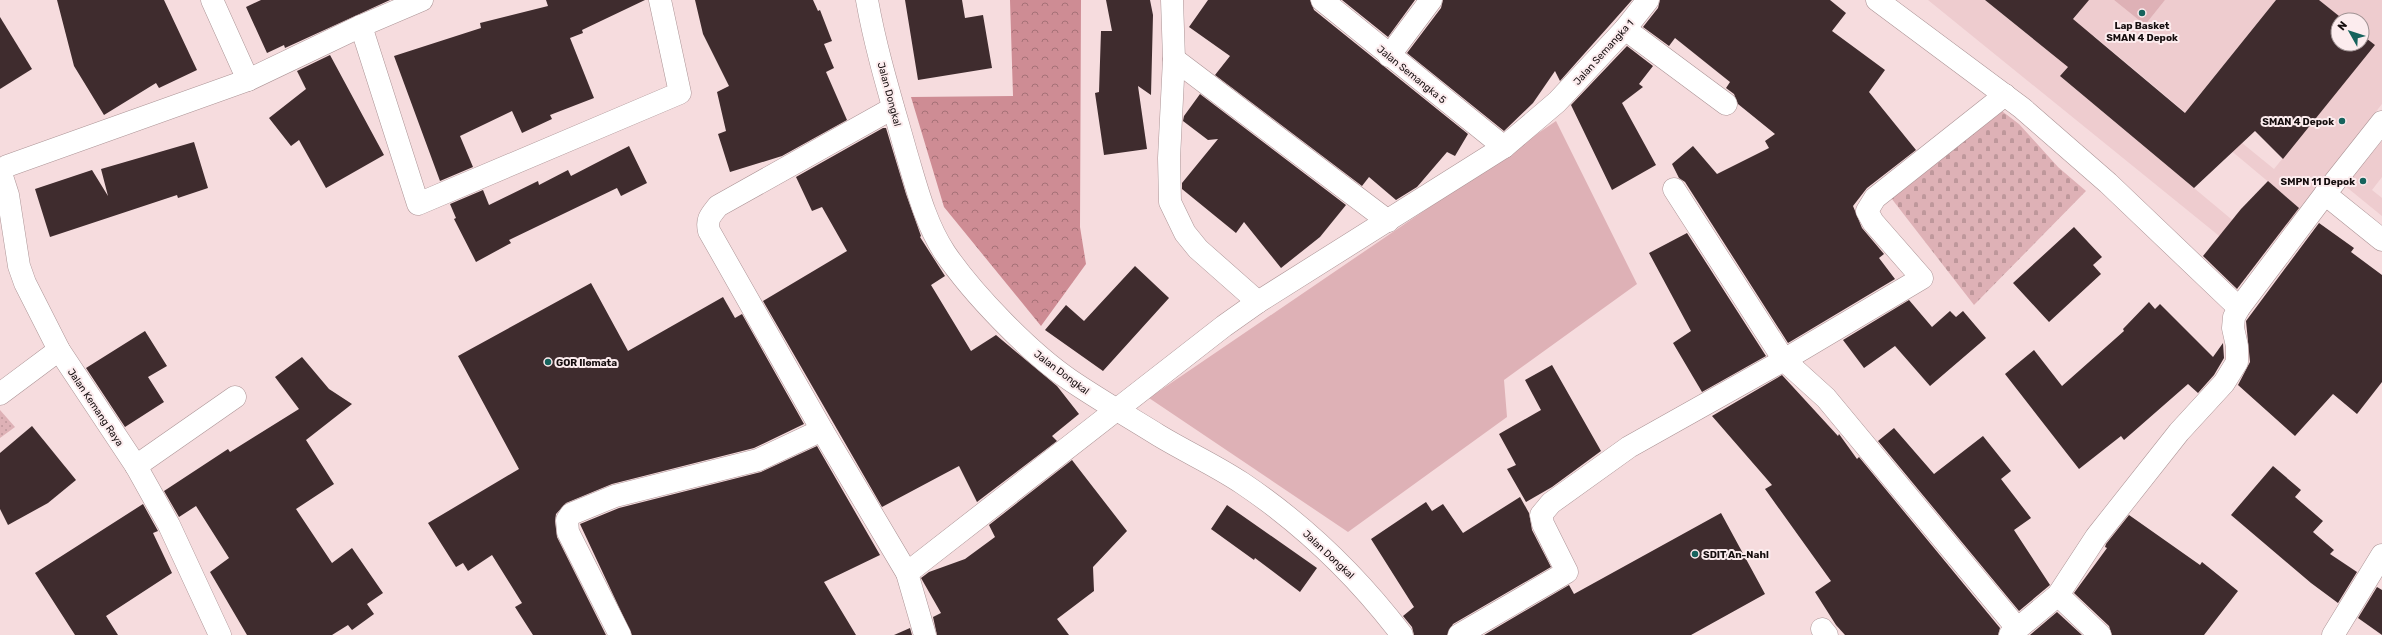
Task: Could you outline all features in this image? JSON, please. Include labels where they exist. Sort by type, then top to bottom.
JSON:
[{"type":"street","points":[[212,0],[248,80]]},
{"type":"street","points":[[4,168],[248,80],[361,26],[400,4],[422,0]]},
{"type":"street","points":[[361,26],[418,204],[680,93],[660,0]]},
{"type":"street","name":"Jalan Dongkal","points":[[866,0],[893,108],[917,188],[931,228],[944,252],[996,312],[1043,359],[1069,379],[1159,436],[1241,483],[1305,530],[1365,588],[1402,635]]},
{"type":"street","points":[[1172,0],[1174,59],[1169,158],[1170,202],[1185,233],[1198,249],[1258,302]]},
{"type":"street","name":"Jalan Semangka 5","points":[[1322,0],[1389,56],[1504,147]]},
{"type":"street","points":[[1389,56],[1431,0]]},
{"type":"street","name":"Jalan Semangka 1","points":[[908,572],[1117,409],[1258,302],[1504,147],[1557,102],[1625,29],[1648,0]]},
{"type":"street","points":[[1878,0],[2005,95],[2108,183],[2239,308]]},
{"type":"street","points":[[1625,29],[1726,104]]},
{"type":"street","points":[[1174,59],[1388,221]]},
{"type":"street","points":[[1460,635],[1567,572],[1543,524],[1541,515],[1550,503],[1629,447],[1784,360],[1922,278],[1873,222],[1868,211],[1875,198],[2005,95]]},
{"type":"street","points":[[893,108],[718,206],[708,219],[708,231],[822,430],[908,572],[925,635]]},
{"type":"street","points":[[1674,189],[1784,360],[1826,398],[2014,632],[2058,595],[2096,537],[2179,432],[2227,377],[2237,362],[2237,346],[2233,328],[2234,317],[2239,308],[2325,194],[2382,122]]},
{"type":"street","name":"Jalan Kemang Raya","points":[[4,168],[8,195],[8,251],[19,266],[25,283],[59,350],[136,466],[190,567],[220,635]]},
{"type":"street","points":[[2325,194],[2382,240]]},
{"type":"street","points":[[0,394],[59,350]]},
{"type":"street","points":[[136,466],[235,397]]},
{"type":"street","points":[[620,635],[568,532],[567,520],[570,514],[614,496],[758,460],[822,430]]},
{"type":"street","points":[[2333,635],[2382,555]]},
{"type":"street","points":[[2058,595],[2100,635]]},
{"type":"shaded area","name":"SMAN 4 Depok","points":[[1928,0],[1985,0],[2048,51],[2081,10],[2068,0],[2114,0],[2145,25],[2165,0],[2276,0],[2193,103],[2274,169],[2375,45],[2370,41],[2370,12],[2334,12],[2319,0],[2382,0],[2382,104],[2255,265]],"holes":[[[2094,36],[2289,199],[2255,239],[2060,76]]]},
{"type":"shaded area","name":"SMPN 11 Depok","points":[[2382,141],[2382,177],[2372,190],[2382,198],[2382,216],[2344,185]]},
{"type":"green space","points":[[1010,0],[1081,0],[1080,227],[1086,264],[1041,326],[944,207],[911,97],[1013,96]]},
{"type":"green space","name":"Lap Basket SMAN 4 Depok","points":[[2114,0],[2165,0],[2145,25]]},
{"type":"green space","points":[[1986,99],[2019,124],[2058,167],[2086,191],[1974,305],[1888,194]]},
{"type":"green space","points":[[1556,121],[1637,284],[1504,380],[1507,417],[1348,532],[1149,398]]},
{"type":"green space","points":[[0,410],[15,427],[0,438]]},
{"type":"building","points":[[57,0],[164,0],[197,70],[159,88],[156,83],[104,115],[74,66]]},
{"type":"building","points":[[261,0],[390,0],[285,48],[284,45],[267,53],[246,7]]},
{"type":"building","points":[[546,0],[645,0],[582,30],[583,33],[570,38],[594,98],[550,115],[552,119],[522,133],[512,111],[460,136],[473,167],[440,181],[394,56],[481,28],[480,23],[548,6]]},
{"type":"building","points":[[695,0],[813,0],[818,11],[820,10],[832,41],[824,44],[834,68],[826,72],[847,120],[782,156],[730,172],[718,134],[726,131],[717,92],[729,86],[703,34]]},
{"type":"building","points":[[905,0],[962,0],[965,18],[983,15],[992,68],[918,80]]},
{"type":"building","points":[[1106,0],[1150,0],[1153,15],[1151,95],[1138,86],[1147,149],[1104,155],[1095,93],[1099,92],[1101,31],[1112,31]]},
{"type":"building","points":[[1208,0],[1310,0],[1314,10],[1468,134],[1455,156],[1447,152],[1417,187],[1396,200],[1369,177],[1362,186],[1215,75],[1230,56],[1189,27]]},
{"type":"building","points":[[1342,0],[1415,0],[1388,37]]},
{"type":"building","points":[[1443,0],[1632,0],[1560,81],[1555,71],[1533,103],[1504,131],[1407,53],[1441,8]]},
{"type":"building","points":[[1660,0],[1830,0],[1846,13],[1832,31],[1885,70],[1869,92],[1916,150],[1867,188],[1853,206],[1862,228],[1884,254],[1879,258],[1895,279],[1788,343],[1685,182],[1679,178],[1672,164],[1693,146],[1717,174],[1769,148],[1765,141],[1775,134],[1738,104],[1734,94],[1726,88],[1730,82],[1675,38],[1669,46],[1643,27],[1658,8]]},
{"type":"building","points":[[1985,0],[2089,0],[2073,19],[2185,113],[2276,0],[2319,0],[2334,12],[2330,12],[2330,52],[2369,52],[2283,159],[2255,131],[2194,188],[2060,76],[2068,67]]},
{"type":"building","points":[[0,17],[32,69],[0,89]]},
{"type":"building","points":[[2370,41],[2375,45],[2370,51]]},
{"type":"building","points":[[1627,46],[1653,66],[1639,84],[1643,87],[1622,103],[1656,165],[1612,190],[1571,105]]},
{"type":"building","points":[[330,55],[384,155],[326,188],[299,140],[291,146],[269,118],[306,89],[297,71]]},
{"type":"building","points":[[1200,94],[1346,205],[1320,237],[1281,268],[1244,222],[1236,233],[1182,189],[1182,183],[1218,139],[1208,140],[1183,121],[1184,116]]},
{"type":"building","points":[[883,128],[886,128],[906,194],[921,236],[920,237],[945,276],[931,285],[971,351],[996,335],[1057,386],[1079,414],[1052,436],[1057,441],[977,502],[959,466],[882,507],[763,301],[847,251],[822,207],[812,211],[796,177]]},
{"type":"building","points":[[194,142],[208,188],[178,198],[177,195],[50,237],[35,189],[92,170],[108,196],[101,169]]},
{"type":"building","points":[[629,146],[647,183],[621,196],[617,188],[509,240],[511,243],[476,262],[454,219],[456,218],[450,204],[483,190],[489,205],[538,181],[539,185],[568,170],[571,176]]},
{"type":"building","points":[[2268,181],[2299,208],[2237,289],[2203,256],[2241,209]]},
{"type":"building","points":[[2319,223],[2354,248],[2351,252],[2382,275],[2382,382],[2357,414],[2333,394],[2295,436],[2238,385],[2250,362],[2246,321]]},
{"type":"building","points":[[2074,227],[2102,257],[2093,265],[2101,274],[2049,322],[2013,283]]},
{"type":"building","points":[[1687,233],[1766,356],[1702,392],[1673,343],[1691,331],[1649,253]]},
{"type":"building","points":[[1135,266],[1169,298],[1103,371],[1045,330],[1066,305],[1084,321]]},
{"type":"building","points":[[591,283],[628,351],[723,297],[735,318],[742,314],[804,424],[754,448],[612,484],[566,503],[556,514],[555,521],[557,537],[606,635],[533,635],[515,607],[522,603],[492,555],[468,571],[463,563],[456,567],[428,523],[519,469],[458,356]]},
{"type":"building","points":[[1909,300],[1932,327],[1950,311],[1956,317],[1963,311],[1986,338],[1930,386],[1895,346],[1864,368],[1843,340]]},
{"type":"building","points":[[2149,302],[2155,309],[2160,304],[2213,357],[2223,343],[2224,358],[2214,375],[2198,393],[2188,384],[2124,440],[2121,436],[2079,469],[2005,374],[2034,350],[2062,386],[2124,331],[2123,329]]},
{"type":"building","points":[[145,331],[167,366],[148,377],[164,402],[125,427],[86,368]]},
{"type":"building","points":[[302,357],[329,389],[352,404],[306,440],[334,484],[296,509],[332,563],[352,548],[383,593],[367,604],[374,614],[352,630],[348,625],[332,635],[247,635],[210,572],[229,558],[196,506],[179,517],[164,491],[228,449],[230,452],[299,409],[275,377]]},
{"type":"building","points":[[1552,365],[1601,451],[1552,487],[1526,502],[1507,469],[1516,465],[1499,434],[1541,410],[1525,380]]},
{"type":"building","points":[[1782,375],[1838,436],[1839,434],[1857,459],[1859,457],[2000,628],[1998,635],[1845,635],[1836,625],[1815,592],[1831,581],[1765,489],[1772,485],[1712,416]]},
{"type":"building","points":[[32,426],[76,480],[48,503],[8,525],[0,509],[0,453]]},
{"type":"building","points":[[1894,428],[1934,474],[1983,436],[2011,471],[2001,479],[2031,518],[2014,530],[2050,585],[2019,611],[1878,441]]},
{"type":"building","points":[[817,446],[880,555],[824,582],[856,635],[632,635],[580,524],[619,508],[761,472]]},
{"type":"building","points":[[1072,460],[1127,531],[1093,567],[1094,591],[1057,619],[1069,635],[937,635],[933,617],[941,613],[921,578],[929,572],[965,559],[995,537],[989,525]]},
{"type":"building","points":[[2273,466],[2301,490],[2295,497],[2323,521],[2313,532],[2334,550],[2330,554],[2357,572],[2338,603],[2311,583],[2231,515]]},
{"type":"building","points":[[1520,497],[1529,513],[1532,530],[1551,567],[1453,624],[1447,635],[1414,635],[1412,627],[1403,616],[1414,607],[1371,539],[1426,502],[1432,511],[1443,504],[1463,533]]},
{"type":"building","points":[[143,504],[158,531],[153,533],[172,573],[106,616],[118,635],[75,635],[35,573]]},
{"type":"building","points":[[1227,505],[1317,568],[1300,592],[1255,558],[1254,560],[1211,529]]},
{"type":"building","name":"SDIT An-Nahl","points":[[1721,513],[1765,594],[1691,635],[1484,635],[1569,585],[1574,594]]},
{"type":"building","points":[[2129,515],[2200,565],[2202,562],[2238,591],[2204,635],[2112,635],[2109,626],[2074,593],[2107,548],[2105,547],[2106,544]]},
{"type":"building","points":[[2377,587],[2382,590],[2382,635],[2358,618]]},
{"type":"building","points":[[2057,612],[2082,635],[2030,635]]},
{"type":"building","points":[[910,628],[912,635],[894,635]]},
{"type":"place","name":"Lap Basket SMAN 4 Depok","points":[[2142,13]]},
{"type":"place","name":"SMAN 4 Depok","points":[[2342,121]]},
{"type":"place","name":"SMPN 11 Depok","points":[[2363,181]]},
{"type":"place","name":"GOR Ilomata","points":[[548,362]]},
{"type":"place","name":"SDIT An-Nahl","points":[[1695,554]]}]
